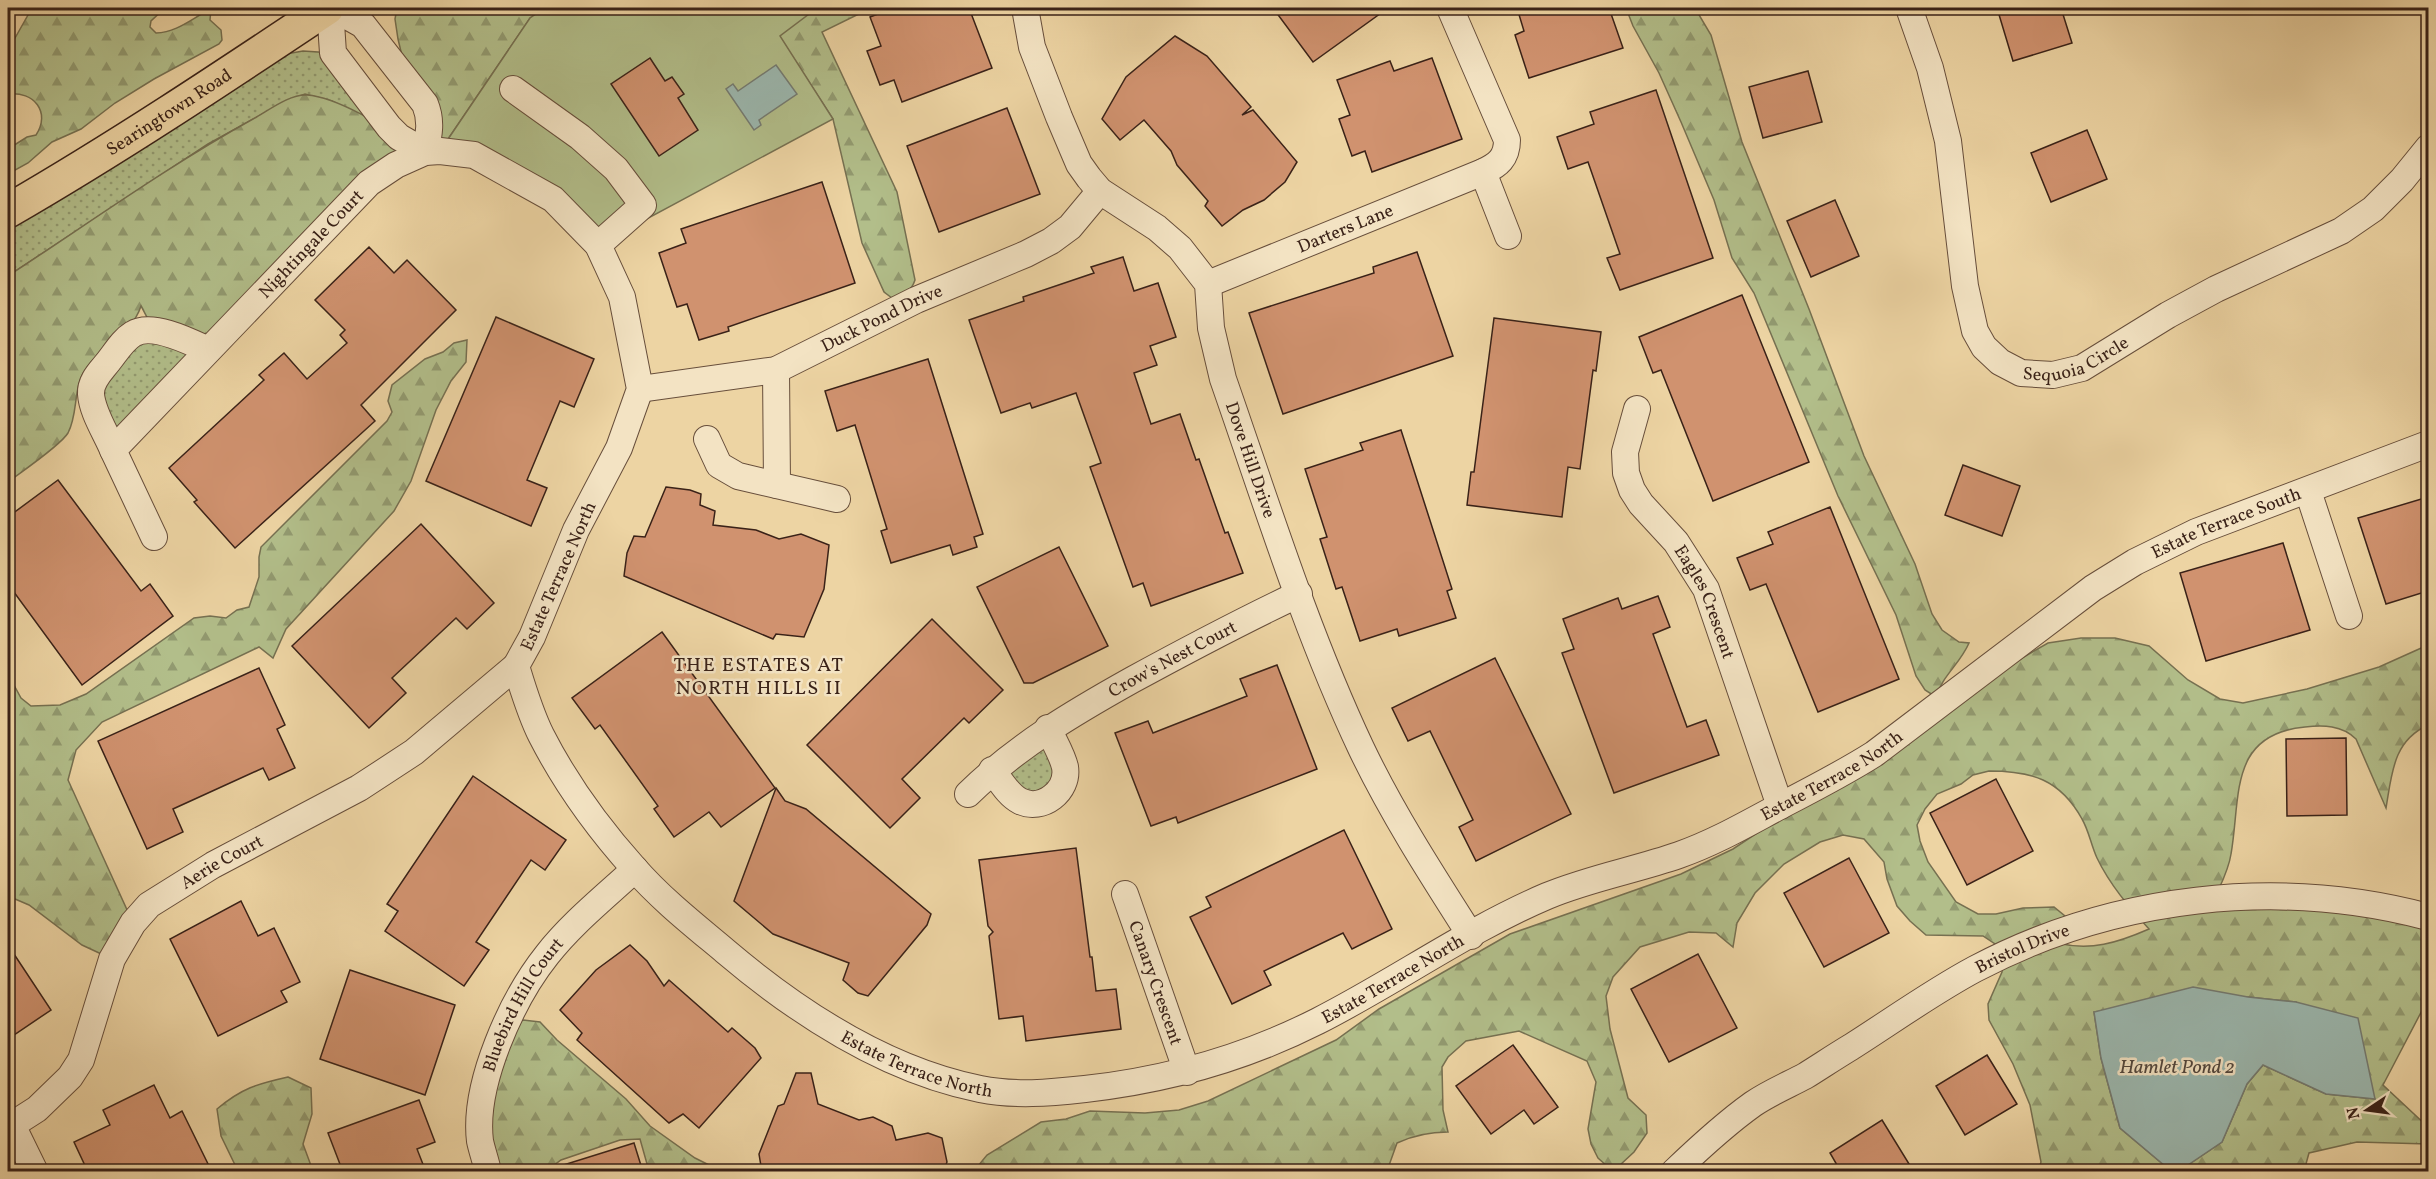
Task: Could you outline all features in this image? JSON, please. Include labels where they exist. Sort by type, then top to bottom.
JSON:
[{"type":"main road","name":"Searingtown Road","points":[[8,211],[86,167],[330,8]]},
{"type":"street","points":[[330,8],[333,52],[399,137],[425,153],[440,151],[474,155],[553,199],[598,245],[622,297],[640,389]]},
{"type":"street","points":[[330,8],[363,25],[425,104],[430,115],[430,129],[425,153]]},
{"type":"street","points":[[1025,8],[1032,47],[1079,164],[1100,191],[1157,228],[1180,248],[1208,284]]},
{"type":"street","name":"Darters Lane","points":[[1208,284],[1497,166],[1507,149],[1507,140],[1450,8]]},
{"type":"street","name":"Sequoia Circle","points":[[1909,8],[1930,68],[1948,141],[1965,286],[1975,331],[1984,347],[2000,362],[2021,373],[2053,375],[2082,368],[2168,315],[2216,289],[2281,261],[2341,231],[2373,209],[2402,180],[2428,148]]},
{"type":"street","points":[[513,89],[580,137],[616,169],[643,205],[598,245]]},
{"type":"street","name":"Nightingale Court","points":[[113,450],[369,183],[396,165],[425,153]]},
{"type":"street","points":[[1483,172],[1508,236]]},
{"type":"street","name":"Duck Pond Drive","points":[[640,389],[776,370],[916,300],[1026,254],[1051,241],[1070,227],[1100,191]]},
{"type":"street","name":"Dove Hill Drive","points":[[1208,284],[1211,328],[1222,379],[1329,676],[1362,750],[1416,849],[1471,936]]},
{"type":"street","points":[[154,537],[94,406],[91,389],[96,377],[122,344],[134,333],[145,330],[176,336],[208,350]]},
{"type":"street","points":[[776,370],[777,485]]},
{"type":"street","name":"Estate Terrace North","points":[[640,389],[619,448],[576,530],[542,615],[516,666],[540,733],[558,765],[599,824],[635,869],[683,916],[761,981],[849,1039],[919,1072],[976,1089],[1018,1094],[1130,1084],[1187,1072],[1243,1053],[1316,1022],[1546,897],[1680,855],[1733,833],[1836,778],[1874,754],[2038,630]]},
{"type":"street","name":"Eagles Crescent","points":[[1637,409],[1625,452],[1626,472],[1632,490],[1641,504],[1676,542],[1706,589],[1780,807]]},
{"type":"street","points":[[707,439],[719,465],[738,476],[837,499]]},
{"type":"street","name":"Estate Terrace South","points":[[2038,630],[2093,588],[2135,562],[2196,532],[2428,444]]},
{"type":"street","points":[[2308,491],[2349,616]]},
{"type":"street","name":"Crow's Nest Court","points":[[968,794],[992,770],[1048,728],[1212,636],[1299,594]]},
{"type":"street","name":"Aerie Court","points":[[35,1172],[10,1127],[37,1109],[70,1077],[81,1060],[112,959],[133,923],[149,904],[213,865],[359,788],[414,752],[516,666]]},
{"type":"street","points":[[992,770],[1012,796],[1020,801],[1030,804],[1049,800],[1058,794],[1065,776],[1065,765],[1048,728]]},
{"type":"street","name":"Bluebird Hill Court","points":[[488,1172],[480,1140],[480,1113],[488,1072],[511,1012],[546,956],[572,927],[635,869]]},
{"type":"street","name":"Canary Crescent","points":[[1125,894],[1187,1072]]},
{"type":"street","name":"Bristol Drive","points":[[1674,1172],[1706,1142],[1755,1103],[1805,1076],[1974,970],[2048,936],[2096,920],[2169,903],[2231,897],[2337,899],[2387,906],[2428,917]]},
{"type":"green space","points":[[32,8],[165,8],[151,21],[150,27],[156,33],[178,27],[211,9],[210,20],[221,30],[222,40],[219,44],[115,103],[81,129],[52,142],[28,163],[8,174],[8,149],[27,137],[36,135],[42,118],[41,111],[32,100],[17,94],[8,94],[8,43],[15,38]]},
{"type":"green space","points":[[397,8],[545,8],[530,18],[440,151],[425,153],[209,333],[202,335],[148,319],[141,306],[131,324],[94,359],[82,375],[77,391],[74,417],[68,433],[49,452],[8,482],[8,276],[190,156],[293,97],[307,95],[335,102],[425,152],[398,39],[395,19]]},
{"type":"green space","points":[[545,8],[817,8],[780,36],[833,119],[598,245],[553,199],[440,151],[530,18]]},
{"type":"green space","points":[[804,8],[871,8],[822,32],[897,192],[915,280],[909,290],[900,296],[892,298],[884,292],[862,243],[833,119],[779,36]]},
{"type":"green space","points":[[1626,8],[1695,8],[1711,35],[1742,142],[1809,309],[1864,456],[1915,564],[1932,614],[1942,630],[1959,642],[1969,643],[1942,683],[1936,697],[1925,690],[1916,676],[1896,615],[1838,496],[1754,293],[1732,258],[1714,200],[1681,122]]},
{"type":"green space","points":[[303,51],[333,53],[395,133],[332,101],[305,94],[286,101],[208,144],[8,276],[8,211],[269,57]]},
{"type":"green space","points":[[140,337],[201,352],[115,440],[100,381]]},
{"type":"green space","points":[[467,340],[466,362],[451,381],[436,410],[411,481],[394,511],[286,629],[273,658],[259,647],[102,722],[76,750],[68,780],[133,923],[112,959],[82,945],[29,905],[8,896],[8,674],[21,698],[31,706],[60,705],[86,694],[194,618],[210,616],[226,618],[237,610],[249,607],[259,577],[261,547],[387,421],[392,412],[388,401],[392,385],[425,359],[443,352],[454,343]]},
{"type":"green space","points":[[2081,638],[2115,638],[2149,646],[2188,680],[2220,699],[2243,703],[2307,689],[2379,667],[2428,645],[2428,725],[2416,732],[2401,749],[2396,759],[2386,808],[2356,739],[2351,734],[2325,726],[2280,732],[2262,742],[2250,755],[2243,772],[2230,859],[2217,893],[2428,917],[2428,999],[2383,1085],[2428,1127],[2428,1144],[2357,1142],[2309,1153],[2304,1171],[2179,1171],[2222,1142],[2247,1084],[2263,1065],[2326,1094],[2375,1099],[2296,1002],[2248,997],[2094,1012],[2101,1058],[2120,1128],[2171,1171],[2038,1171],[2041,1162],[2030,1105],[2013,1064],[1989,1020],[1988,1004],[2002,972],[2004,950],[1983,936],[1926,935],[1897,906],[1887,879],[1884,862],[1864,839],[1843,835],[1820,842],[1784,864],[1755,893],[1737,923],[1733,947],[1716,933],[1689,932],[1640,947],[1613,977],[1606,996],[1610,1029],[1628,1098],[1646,1115],[1647,1133],[1634,1152],[1620,1165],[1607,1166],[1598,1158],[1591,1144],[1588,1129],[1596,1082],[1587,1061],[1519,1031],[1466,1041],[1448,1057],[1442,1067],[1443,1110],[1448,1132],[1422,1134],[1397,1143],[1387,1171],[973,1172],[987,1155],[1041,1122],[1066,1119],[1090,1111],[1145,1113],[1179,1110],[1208,1101],[1336,1040],[1379,1009],[1510,934],[1681,874],[1733,849],[2048,643]],"holes":[[[1989,771],[2004,771],[2043,780],[2064,795],[2082,819],[2097,858],[2114,887],[2149,929],[2104,944],[2069,945],[2057,943],[2071,921],[2054,907],[2023,908],[1996,914],[1978,914],[1956,902],[1928,862],[1917,825],[1925,809],[1937,794],[1961,784],[1973,775]]]},
{"type":"green space","points":[[1046,734],[1061,765],[1040,801],[997,771]]},
{"type":"green space","points":[[523,1020],[540,1022],[557,1040],[626,1099],[650,1126],[695,1158],[721,1171],[649,1171],[640,1139],[620,1140],[561,1160],[546,1171],[490,1172],[480,1140],[516,1023]]},
{"type":"green space","points":[[288,1077],[311,1088],[312,1114],[303,1144],[313,1171],[238,1171],[221,1136],[217,1109],[234,1096],[250,1088]]},
{"type":"water","points":[[776,65],[797,94],[759,120],[761,125],[754,130],[726,89],[733,84],[738,91]]},
{"type":"water","name":"Hamlet Pond 2","points":[[2193,987],[2248,997],[2296,1002],[2358,1018],[2375,1099],[2326,1094],[2263,1065],[2247,1084],[2222,1142],[2179,1171],[2171,1171],[2120,1128],[2101,1058],[2094,1012]]},
{"type":"building","points":[[894,8],[969,8],[992,68],[902,102],[894,80],[880,85],[867,51],[881,46],[870,17]]},
{"type":"building","points":[[1273,8],[1388,8],[1313,62]]},
{"type":"building","points":[[1517,8],[1609,8],[1623,48],[1529,78],[1515,35],[1524,31]]},
{"type":"building","points":[[1997,8],[2061,8],[2072,43],[2013,61]]},
{"type":"building","points":[[1175,36],[1207,56],[1251,107],[1242,115],[1253,110],[1297,162],[1285,182],[1264,200],[1243,210],[1222,226],[1205,206],[1208,201],[1177,165],[1171,151],[1144,120],[1120,140],[1102,119],[1126,77]]},
{"type":"building","points":[[650,58],[665,81],[672,77],[684,94],[678,98],[698,130],[659,156],[611,84]]},
{"type":"building","points":[[1432,58],[1462,139],[1372,172],[1365,151],[1352,156],[1339,119],[1350,115],[1337,80],[1390,61],[1394,71]]},
{"type":"building","points":[[1808,71],[1822,122],[1763,138],[1749,87]]},
{"type":"building","points":[[1656,90],[1713,258],[1620,290],[1607,258],[1620,254],[1588,162],[1568,169],[1557,137],[1594,124],[1590,112]]},
{"type":"building","points":[[1007,108],[1040,194],[939,232],[907,146]]},
{"type":"building","points":[[2087,130],[2107,179],[2051,202],[2031,153]]},
{"type":"building","points":[[822,182],[855,283],[728,327],[729,331],[699,340],[687,304],[677,307],[659,253],[686,243],[681,229]]},
{"type":"building","points":[[1835,200],[1859,256],[1811,277],[1787,221]]},
{"type":"building","points":[[369,247],[394,273],[407,260],[456,310],[361,405],[375,421],[235,548],[194,502],[197,500],[169,468],[264,380],[259,375],[284,353],[307,379],[347,343],[340,335],[345,330],[315,300]]},
{"type":"building","points":[[1417,252],[1453,356],[1283,414],[1249,313],[1374,273],[1373,267]]},
{"type":"building","points":[[1123,257],[1134,291],[1158,283],[1176,337],[1150,346],[1157,365],[1134,373],[1151,424],[1180,414],[1196,460],[1199,459],[1225,533],[1228,532],[1243,573],[1151,606],[1143,583],[1133,587],[1090,467],[1101,463],[1076,393],[1032,408],[1030,403],[1001,413],[969,320],[1024,301],[1023,297],[1094,273],[1091,267]]},
{"type":"building","points":[[1742,295],[1809,462],[1713,501],[1661,370],[1653,373],[1639,337]]},
{"type":"building","points":[[496,317],[594,359],[574,407],[560,401],[527,480],[547,488],[531,526],[426,481]]},
{"type":"building","points":[[1494,318],[1601,332],[1596,371],[1593,370],[1580,469],[1568,467],[1562,517],[1467,505],[1471,472],[1474,472]]},
{"type":"building","points":[[928,359],[983,534],[974,537],[977,547],[953,555],[950,545],[891,563],[881,531],[887,529],[855,425],[837,431],[825,391]]},
{"type":"building","points":[[1401,430],[1452,589],[1447,591],[1456,618],[1399,636],[1397,629],[1360,641],[1342,587],[1336,589],[1320,539],[1327,537],[1305,469],[1363,450],[1360,443]]},
{"type":"building","points":[[1963,465],[2020,486],[2002,536],[1945,515]]},
{"type":"building","points":[[58,480],[141,591],[150,584],[173,616],[82,685],[8,584],[8,517]]},
{"type":"building","points":[[666,487],[701,494],[700,505],[715,511],[713,525],[756,530],[779,539],[801,534],[829,545],[824,589],[804,637],[776,634],[773,639],[624,576],[627,553],[634,536],[645,537]]},
{"type":"building","points":[[2428,497],[2428,591],[2386,604],[2358,518]]},
{"type":"building","points":[[1830,507],[1899,679],[1818,712],[1766,584],[1750,590],[1737,558],[1773,544],[1768,532]]},
{"type":"building","points":[[421,524],[494,603],[467,629],[456,618],[392,678],[406,693],[369,728],[292,646]]},
{"type":"building","points":[[2283,543],[2310,630],[2206,661],[2180,573]]},
{"type":"building","points":[[1059,547],[1108,646],[1033,683],[1024,683],[977,587]]},
{"type":"building","points":[[1658,596],[1670,627],[1653,634],[1687,727],[1706,720],[1719,755],[1614,793],[1562,653],[1574,649],[1563,619],[1618,598],[1622,609]]},
{"type":"building","points":[[932,619],[1003,690],[969,723],[964,718],[902,779],[920,798],[890,828],[807,745]]},
{"type":"building","points":[[662,632],[775,788],[721,827],[709,812],[674,837],[654,809],[658,806],[600,725],[595,729],[572,698]]},
{"type":"building","points":[[1495,658],[1571,814],[1476,861],[1459,827],[1473,820],[1430,731],[1408,741],[1392,708]]},
{"type":"building","points":[[1277,665],[1317,769],[1178,823],[1176,817],[1151,826],[1115,733],[1148,721],[1153,733],[1247,696],[1240,679]]},
{"type":"building","points":[[259,668],[285,725],[277,729],[295,768],[269,780],[263,768],[173,809],[183,832],[147,849],[98,741]]},
{"type":"building","points":[[2346,738],[2347,815],[2287,816],[2286,739]]},
{"type":"building","points":[[473,776],[566,840],[545,870],[531,860],[476,942],[489,950],[464,986],[385,931],[398,911],[387,904]]},
{"type":"building","points":[[1996,779],[2033,851],[1967,885],[1930,813]]},
{"type":"building","points":[[776,788],[785,801],[806,809],[931,914],[927,925],[868,996],[858,993],[843,980],[849,963],[773,934],[734,901]]},
{"type":"building","points":[[1344,830],[1392,929],[1352,949],[1343,933],[1264,971],[1271,985],[1232,1004],[1190,917],[1211,907],[1206,897]]},
{"type":"building","points":[[1076,848],[1096,991],[1116,989],[1121,1029],[1026,1041],[1023,1016],[999,1019],[989,936],[993,932],[988,926],[979,860]]},
{"type":"building","points":[[1849,858],[1889,933],[1824,967],[1784,893]]},
{"type":"building","points":[[241,901],[258,936],[274,928],[300,982],[281,991],[287,1002],[218,1036],[170,939]]},
{"type":"building","points":[[8,945],[51,1010],[8,1039]]},
{"type":"building","points":[[630,945],[647,961],[664,986],[669,980],[728,1032],[732,1028],[755,1048],[761,1058],[699,1128],[683,1114],[669,1123],[577,1040],[582,1033],[560,1010],[596,970]]},
{"type":"building","points":[[1698,954],[1737,1028],[1669,1062],[1631,989]]},
{"type":"building","points":[[350,970],[455,1005],[425,1095],[320,1059]]},
{"type":"building","points":[[1513,1045],[1558,1107],[1534,1124],[1524,1110],[1491,1134],[1456,1086]]},
{"type":"building","points":[[1987,1055],[2017,1104],[1965,1135],[1936,1086]]},
{"type":"building","points":[[796,1073],[811,1073],[818,1104],[859,1120],[873,1117],[892,1126],[896,1140],[928,1133],[942,1138],[947,1162],[943,1172],[762,1172],[759,1154],[778,1106],[784,1104]]},
{"type":"building","points":[[154,1085],[170,1118],[182,1111],[212,1172],[88,1172],[74,1142],[110,1125],[103,1110]]},
{"type":"building","points":[[419,1100],[435,1142],[417,1149],[426,1172],[343,1172],[328,1133]]},
{"type":"building","points":[[1882,1120],[1914,1172],[1841,1172],[1830,1153]]},
{"type":"building","points":[[634,1143],[643,1172],[558,1172],[557,1167]]},
{"type":"district","name":"THE ESTATES AT NORTH HILLS II","points":[[759,676]]}]
